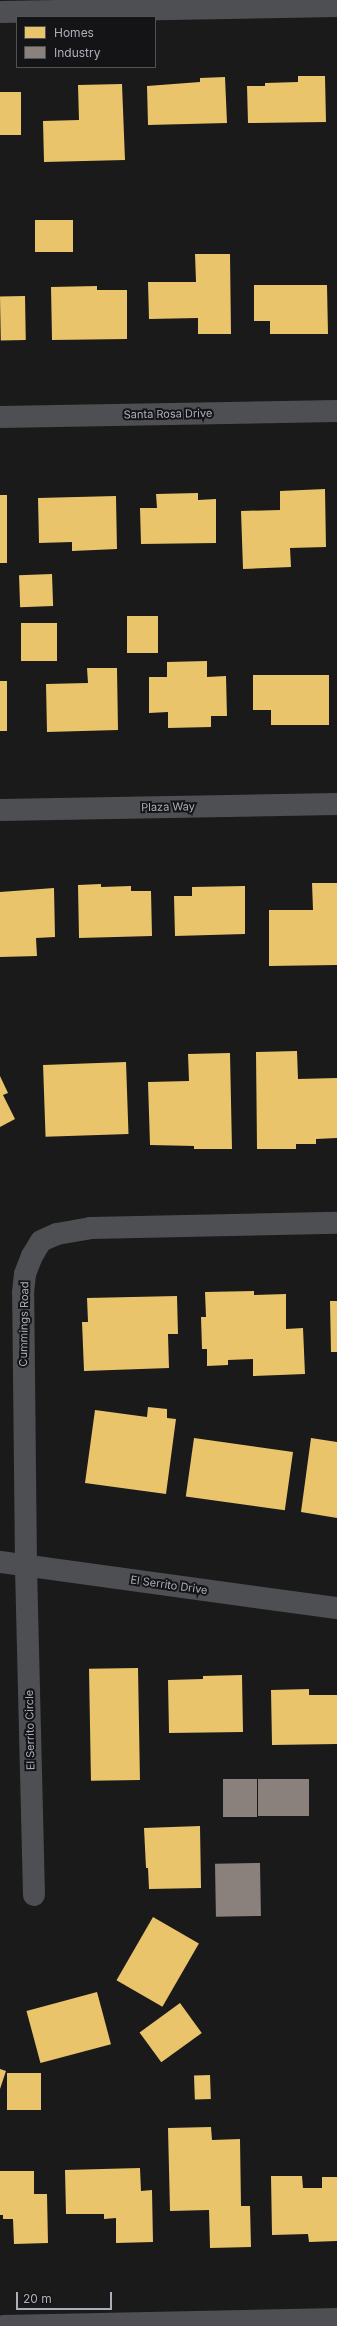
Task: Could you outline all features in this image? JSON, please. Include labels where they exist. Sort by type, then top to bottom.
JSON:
[{"type":"street","points":[[0,12],[337,6]]},
{"type":"street","name":"Santa Rosa Drive","points":[[0,417],[337,411]]},
{"type":"street","name":"Plaza Way","points":[[0,810],[337,804]]},
{"type":"street","name":"Cummings Road","points":[[26,1565],[23,1293],[25,1274],[32,1256],[42,1241],[57,1234],[90,1228],[337,1223]]},
{"type":"street","name":"El Serrito Drive","points":[[0,1562],[337,1608]]},
{"type":"street","name":"El Serrito Circle","points":[[26,1565],[34,1894]]},
{"type":"street","points":[[3,2326],[337,2319]]},
{"type":"building: Homes","points":[[298,76],[325,76],[326,122],[248,123],[247,86],[265,86],[265,83],[298,82]]},
{"type":"building: Homes","points":[[225,77],[227,123],[148,125],[147,86],[200,82],[200,78]]},
{"type":"building: Homes","points":[[122,84],[125,160],[44,162],[43,121],[79,120],[78,85]]},
{"type":"building: Homes","points":[[0,92],[21,92],[21,135],[0,135]]},
{"type":"building: Homes","points":[[35,220],[73,220],[73,252],[35,252]]},
{"type":"building: Homes","points":[[195,254],[230,254],[231,334],[198,334],[198,318],[149,319],[148,282],[196,282]]},
{"type":"building: Homes","points":[[254,285],[327,285],[328,334],[270,334],[270,321],[254,321]]},
{"type":"building: Homes","points":[[97,286],[97,290],[127,290],[127,339],[52,340],[51,287]]},
{"type":"building: Homes","points":[[0,296],[25,296],[26,340],[1,340]]},
{"type":"building: Homes","points":[[325,489],[326,547],[290,548],[291,567],[243,569],[241,511],[280,510],[280,491]]},
{"type":"building: Homes","points":[[198,493],[198,500],[216,499],[216,543],[141,544],[140,508],[157,508],[156,494]]},
{"type":"building: Homes","points":[[0,495],[7,495],[7,563],[0,563]]},
{"type":"building: Homes","points":[[116,496],[117,549],[72,551],[72,542],[39,543],[38,498]]},
{"type":"building: Homes","points":[[52,574],[53,606],[20,607],[19,575]]},
{"type":"building: Homes","points":[[127,616],[158,616],[158,653],[127,653]]},
{"type":"building: Homes","points":[[21,623],[57,623],[57,661],[21,661]]},
{"type":"building: Homes","points":[[207,661],[207,677],[226,676],[227,716],[211,716],[211,727],[168,728],[168,712],[149,713],[149,677],[167,677],[167,662]]},
{"type":"building: Homes","points":[[87,668],[117,668],[118,730],[47,732],[46,684],[88,683]]},
{"type":"building: Homes","points":[[253,675],[329,675],[329,725],[271,725],[271,710],[253,710]]},
{"type":"building: Homes","points":[[0,681],[7,681],[7,731],[0,731]]},
{"type":"building: Homes","points":[[312,883],[337,883],[337,965],[269,966],[269,910],[313,910]]},
{"type":"building: Homes","points":[[101,884],[101,887],[131,886],[131,891],[151,891],[152,936],[79,938],[78,885]]},
{"type":"building: Homes","points":[[245,886],[245,934],[175,936],[174,896],[192,896],[192,887]]},
{"type":"building: Homes","points":[[54,888],[55,937],[36,938],[37,956],[0,957],[0,892]]},
{"type":"building: Homes","points":[[297,1051],[298,1079],[337,1078],[337,1138],[316,1139],[316,1144],[296,1144],[296,1149],[257,1149],[256,1052]]},
{"type":"building: Homes","points":[[230,1053],[232,1149],[194,1149],[194,1146],[150,1145],[148,1082],[189,1081],[188,1054]]},
{"type":"building: Homes","points":[[126,1062],[129,1134],[46,1137],[43,1065]]},
{"type":"building: Homes","points":[[0,1076],[8,1093],[3,1095],[15,1119],[0,1127]]},
{"type":"building: Homes","points":[[254,1291],[254,1295],[286,1294],[286,1329],[303,1328],[305,1374],[253,1376],[253,1359],[228,1360],[228,1365],[207,1366],[207,1349],[202,1349],[201,1317],[206,1317],[205,1292]]},
{"type":"building: Homes","points":[[177,1296],[178,1334],[168,1334],[169,1368],[84,1371],[82,1322],[88,1322],[87,1298]]},
{"type":"building: Homes","points":[[330,1301],[337,1301],[337,1352],[331,1352]]},
{"type":"building: Homes","points":[[148,1407],[167,1409],[167,1418],[176,1419],[166,1494],[85,1483],[95,1410],[147,1417]]},
{"type":"building: Homes","points":[[194,1438],[293,1452],[285,1510],[186,1496]]},
{"type":"building: Homes","points":[[311,1438],[337,1442],[337,1518],[301,1512]]},
{"type":"building: Homes","points":[[138,1668],[140,1780],[91,1781],[89,1669]]},
{"type":"building: Homes","points":[[242,1675],[243,1732],[169,1733],[168,1680],[203,1679],[203,1676]]},
{"type":"building: Homes","points":[[309,1689],[309,1695],[337,1695],[337,1744],[272,1745],[271,1690]]},
{"type":"building: Homes","points":[[200,1826],[201,1888],[149,1889],[148,1868],[146,1868],[144,1828]]},
{"type":"building: Homes","points":[[153,1917],[199,1944],[162,2007],[116,1980]]},
{"type":"building: Homes","points":[[97,1992],[111,2044],[40,2063],[26,2011]]},
{"type":"building: Homes","points":[[180,2003],[202,2033],[161,2062],[140,2032]]},
{"type":"building: Homes","points":[[0,2069],[6,2071],[0,2089]]},
{"type":"building: Homes","points":[[7,2073],[41,2073],[41,2110],[7,2110]]},
{"type":"building: Homes","points":[[210,2075],[211,2099],[195,2100],[194,2076]]},
{"type":"building: Homes","points":[[211,2127],[212,2140],[240,2139],[241,2206],[250,2206],[251,2247],[210,2248],[209,2210],[170,2211],[168,2128]]},
{"type":"building: Homes","points":[[140,2168],[141,2191],[152,2190],[153,2242],[116,2243],[116,2218],[104,2219],[104,2214],[66,2214],[65,2170]]},
{"type":"building: Homes","points":[[0,2171],[34,2171],[34,2194],[47,2194],[48,2243],[14,2244],[13,2219],[3,2219],[3,2215],[0,2215]]},
{"type":"building: Homes","points":[[271,2176],[302,2176],[303,2188],[322,2188],[322,2177],[337,2177],[337,2241],[309,2242],[308,2234],[272,2235]]},
{"type":"building: Industry","points":[[223,1779],[257,1779],[257,1817],[223,1817]]},
{"type":"building: Industry","points":[[258,1779],[309,1779],[309,1816],[258,1816]]},
{"type":"building: Industry","points":[[260,1863],[261,1916],[216,1917],[215,1864]]}]
